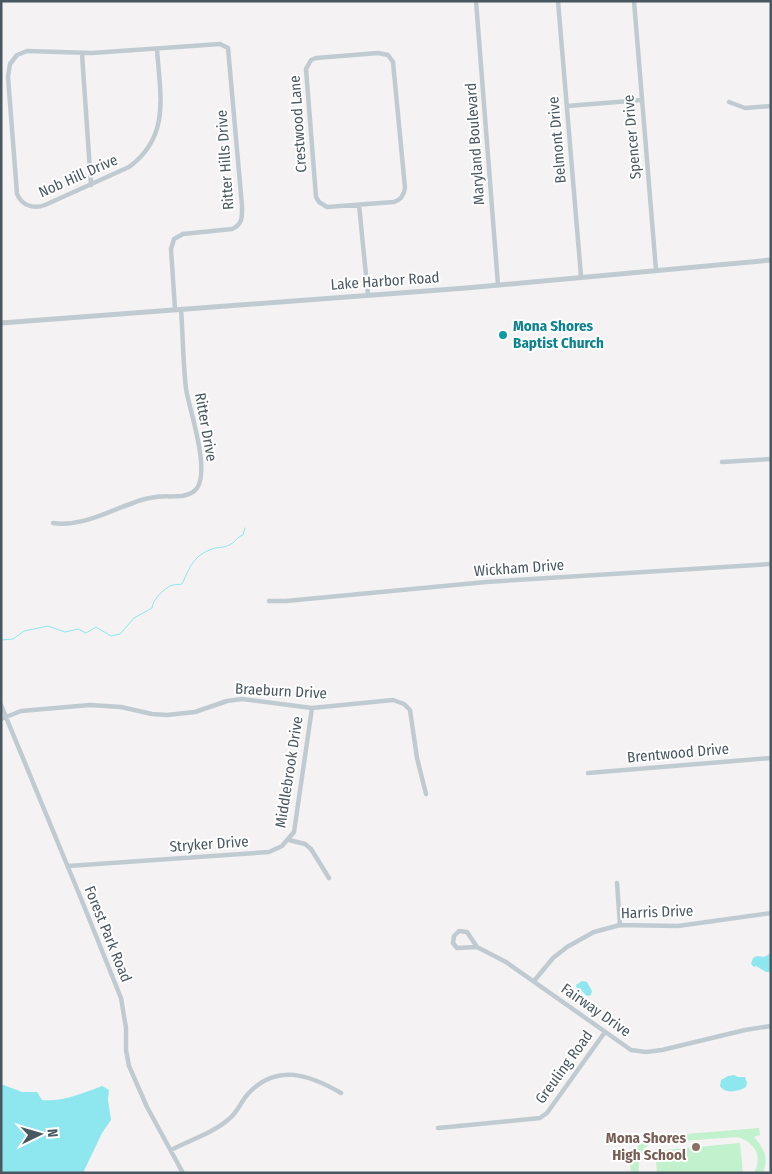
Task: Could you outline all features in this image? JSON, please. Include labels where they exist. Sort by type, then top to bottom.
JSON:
[{"type":"street","name":"Maryland Boulevard","points":[[476,1],[498,285]]},
{"type":"street","name":"Belmont Drive","points":[[558,1],[581,276]]},
{"type":"street","name":"Spencer Drive","points":[[634,1],[656,270]]},
{"type":"street","name":"Nob Hill Drive","points":[[157,49],[159,124],[154,139],[144,154],[129,167],[41,207],[30,207],[19,199],[16,187],[8,68],[12,60],[20,53],[30,51],[82,54],[220,44],[225,45]]},
{"type":"street","name":"Ritter Hills Drive","points":[[178,309],[171,249],[174,239],[183,234],[232,229],[238,226],[241,221],[242,206],[230,52],[225,45]]},
{"type":"street","name":"Crestwood Lane","points":[[382,53],[388,55],[393,62],[404,191],[402,197],[394,202],[359,205],[327,207],[319,202],[316,197],[306,69],[311,60],[316,58],[382,53]]},
{"type":"street","points":[[82,54],[91,185]]},
{"type":"street","points":[[567,106],[642,100]]},
{"type":"street","points":[[729,102],[744,108],[771,106]]},
{"type":"street","points":[[359,205],[368,295]]},
{"type":"street","name":"Lake Harbor Road","points":[[1,323],[498,285],[771,260]]},
{"type":"street","name":"Ritter Drive","points":[[53,523],[63,525],[77,523],[135,502],[155,497],[190,494],[198,488],[201,468],[198,438],[186,389],[178,309]]},
{"type":"street","points":[[722,462],[771,459]]},
{"type":"street","name":"Wickham Drive","points":[[270,601],[486,582],[771,564]]},
{"type":"street","name":"Braeburn Drive","points":[[4,718],[21,711],[90,705],[121,707],[152,714],[167,715],[195,712],[227,701],[242,699],[312,708],[393,700],[404,704],[410,710],[417,758],[426,794]]},
{"type":"street","name":"Forest Park Road","points":[[1,704],[4,718],[68,866],[122,1003],[129,1066],[147,1107],[182,1173]]},
{"type":"street","name":"Middlebrook Drive","points":[[289,840],[294,832],[312,708]]},
{"type":"street","name":"Brentwood Drive","points":[[588,773],[771,758]]},
{"type":"street","points":[[289,840],[305,844],[311,849],[328,878]]},
{"type":"street","name":"Stryker Drive","points":[[68,866],[269,852],[282,846],[289,840]]},
{"type":"street","points":[[617,883],[620,925]]},
{"type":"street","name":"Harris Drive","points":[[534,981],[553,958],[567,947],[594,932],[620,925],[678,926],[771,913]]},
{"type":"street","name":"Fairway Drive","points":[[478,947],[457,948],[453,943],[454,936],[459,931],[465,931],[478,947],[506,962],[631,1050],[646,1052],[662,1050],[757,1027],[771,1026]]},
{"type":"street","name":"Greuling Road","points":[[438,1128],[540,1118],[547,1113],[605,1032]]},
{"type":"street","points":[[171,1150],[230,1119],[246,1096],[255,1087],[275,1077],[296,1074],[306,1076],[341,1093]]},
{"type":"green space","points":[[759,1128],[760,1135],[754,1137],[760,1145],[765,1158],[766,1163],[763,1173],[754,1173],[758,1161],[756,1150],[749,1143],[738,1137],[652,1143],[642,1152],[639,1173],[631,1173],[630,1167],[634,1152],[649,1137]]},
{"type":"green space","points":[[740,1143],[743,1173],[657,1173],[655,1151]]},
{"type":"water","points":[[771,953],[770,972],[766,972],[756,966],[754,967],[751,964],[753,958],[757,956],[764,957]]},
{"type":"water","points":[[582,981],[587,982],[592,991],[591,995],[587,996],[577,989],[576,985]]},
{"type":"water","points":[[734,1075],[745,1077],[746,1087],[732,1091],[722,1089],[720,1086],[721,1080]]},
{"type":"water","points":[[1,1084],[22,1092],[37,1092],[42,1100],[65,1098],[102,1086],[109,1090],[108,1100],[111,1120],[102,1133],[83,1173],[1,1173]]},
{"type":"waterway","points":[[1,640],[13,639],[24,631],[48,626],[65,632],[78,629],[86,633],[96,627],[111,636],[120,634],[134,618],[152,608],[156,598],[164,590],[171,585],[182,584],[187,572],[200,555],[212,549],[231,544],[243,535],[245,528]]},
{"type":"place","name":"Mona Shores Baptist Church","points":[[503,335]]},
{"type":"place","name":"Mona Shores High School","points":[[696,1147]]}]
